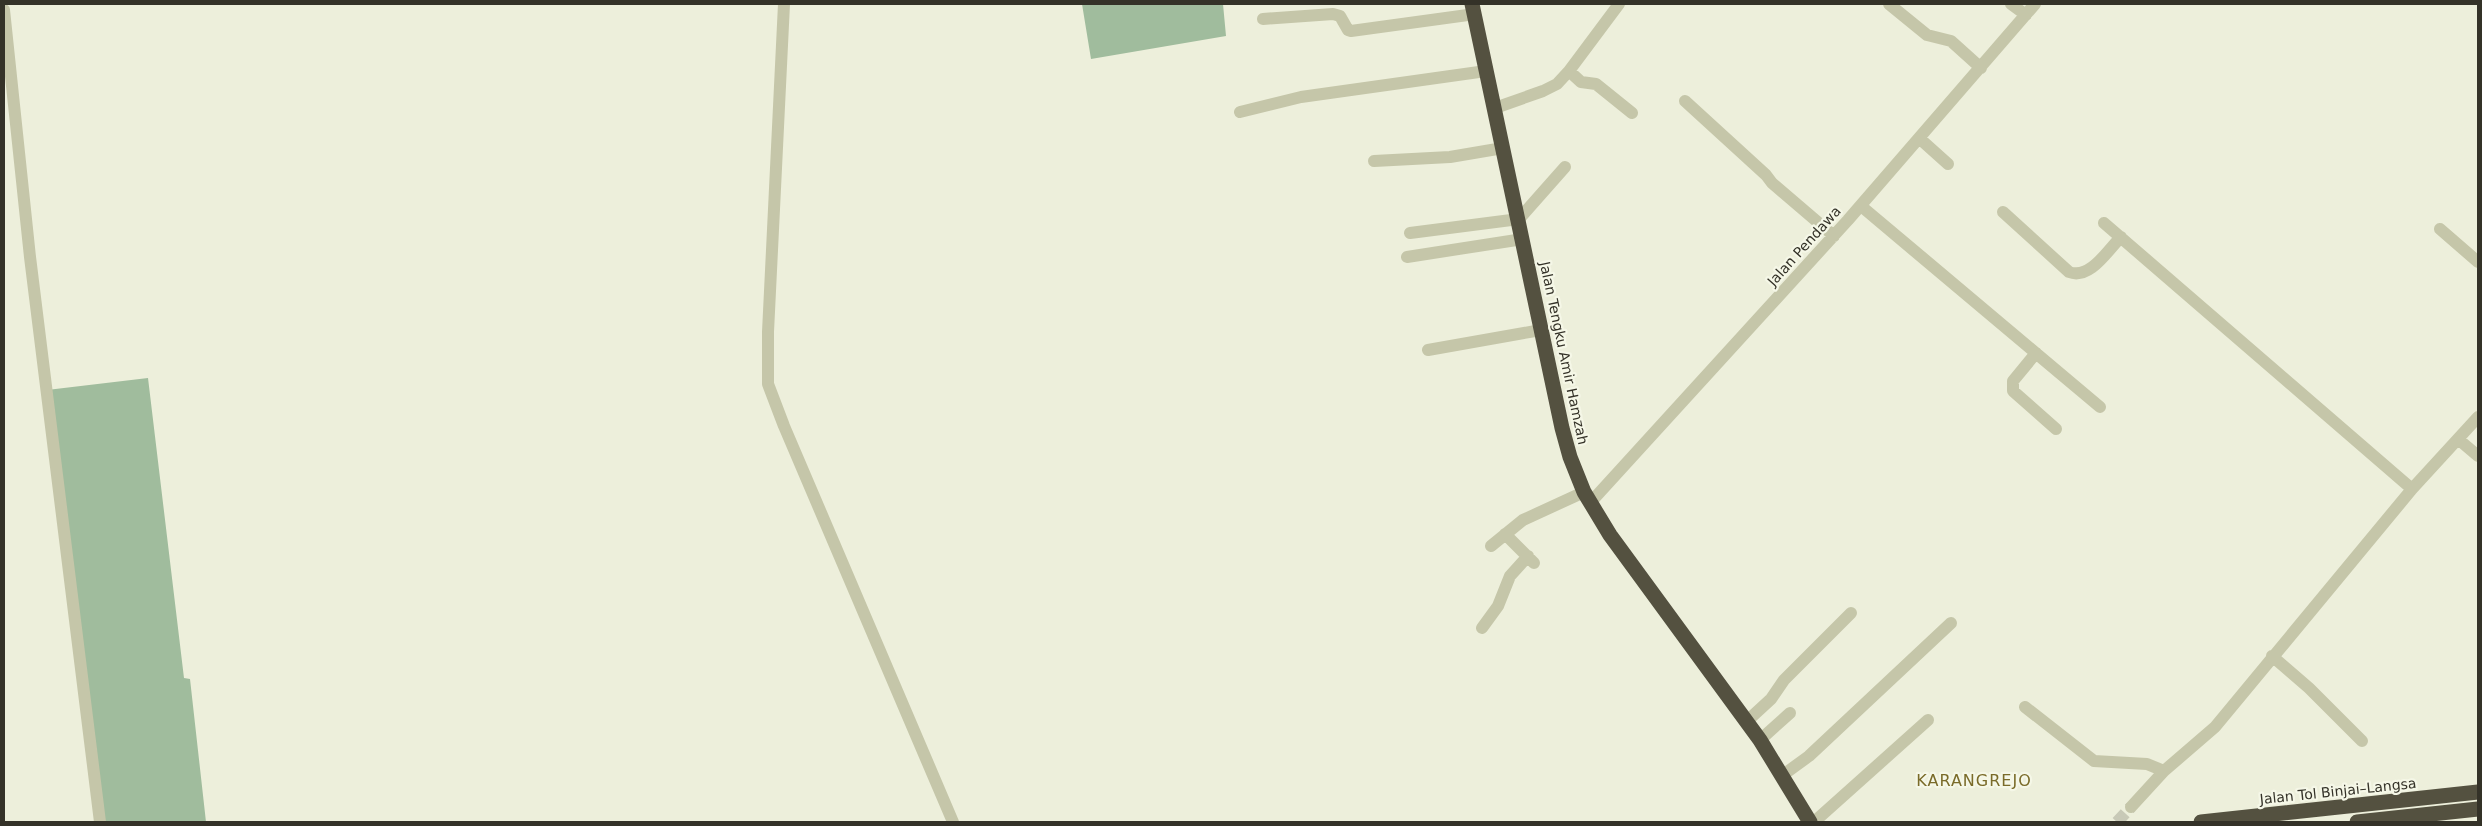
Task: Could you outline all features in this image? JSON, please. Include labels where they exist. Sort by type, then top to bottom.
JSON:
[{"type":"highway","name":"Jalan Tengku Amir Hamzah","points":[[1473,9],[1566,445],[1587,498],[1643,582],[1760,740],[1810,822]]},
{"type":"highway","name":"Jalan Tol Binjai–Langsa","points":[[2201,822],[2478,792]]},
{"type":"highway","points":[[2357,822],[2478,809]]},
{"type":"street","points":[[784,4],[768,295],[768,384],[784,426],[953,822]]},
{"type":"street","points":[[1495,108],[1550,88],[1569,71],[1619,4]]},
{"type":"street","points":[[1889,4],[1927,35],[1950,41],[1981,68]]},
{"type":"street","points":[[2011,4],[2026,15]]},
{"type":"street","name":"Jalan Pendawa","points":[[1587,498],[1834,236],[2035,4]]},
{"type":"street","points":[[1263,20],[1333,14],[1340,16],[1348,30],[1351,31],[1473,9]]},
{"type":"street","points":[[4,10],[30,257],[100,822]]},
{"type":"street","points":[[1569,71],[1581,82],[1596,84],[1632,113]]},
{"type":"street","points":[[1240,112],[1311,96],[1486,72]]},
{"type":"street","points":[[1685,101],[1766,175],[1772,183],[1834,236]]},
{"type":"street","points":[[1919,138],[1948,164]]},
{"type":"street","points":[[1374,161],[1450,157],[1503,148]]},
{"type":"street","points":[[1410,233],[1519,219],[1565,167]]},
{"type":"street","points":[[1861,206],[2100,407]]},
{"type":"street","points":[[2003,212],[2069,272],[2076,274],[2082,275],[2093,267],[2121,237]]},
{"type":"street","points":[[2104,222],[2412,489]]},
{"type":"street","points":[[2440,229],[2478,262]]},
{"type":"street","points":[[1407,257],[1523,239]]},
{"type":"street","points":[[1428,350],[1541,330]]},
{"type":"street","points":[[2036,353],[2013,381],[2012,391],[2056,429]]},
{"type":"street","points":[[2131,807],[2164,770],[2214,727],[2412,489],[2478,417]]},
{"type":"street","points":[[2458,439],[2478,456]]},
{"type":"street","points":[[1491,546],[1533,515],[1587,498]]},
{"type":"street","points":[[1482,628],[1498,606],[1510,576],[1531,560],[1505,534]]},
{"type":"street","points":[[1746,722],[1771,699],[1784,680],[1851,613]]},
{"type":"street","points":[[1783,775],[1810,756],[1951,623]]},
{"type":"street","points":[[2272,656],[2310,688],[2362,741]]},
{"type":"street","points":[[2025,707],[2094,761],[2147,764],[2164,770]]},
{"type":"street","points":[[1760,740],[1790,713]]},
{"type":"street","points":[[1814,822],[1928,720]]},
{"type":"green space","points":[[1082,4],[1223,4],[1226,36],[1091,59]]},
{"type":"green space","points":[[148,378],[184,678],[190,679],[206,822],[100,822],[47,390]]},
{"type":"tunnel","points":[[2117,822],[2131,807]]},
{"type":"district","name":"KARANGREJO","points":[[1974,780]]}]
